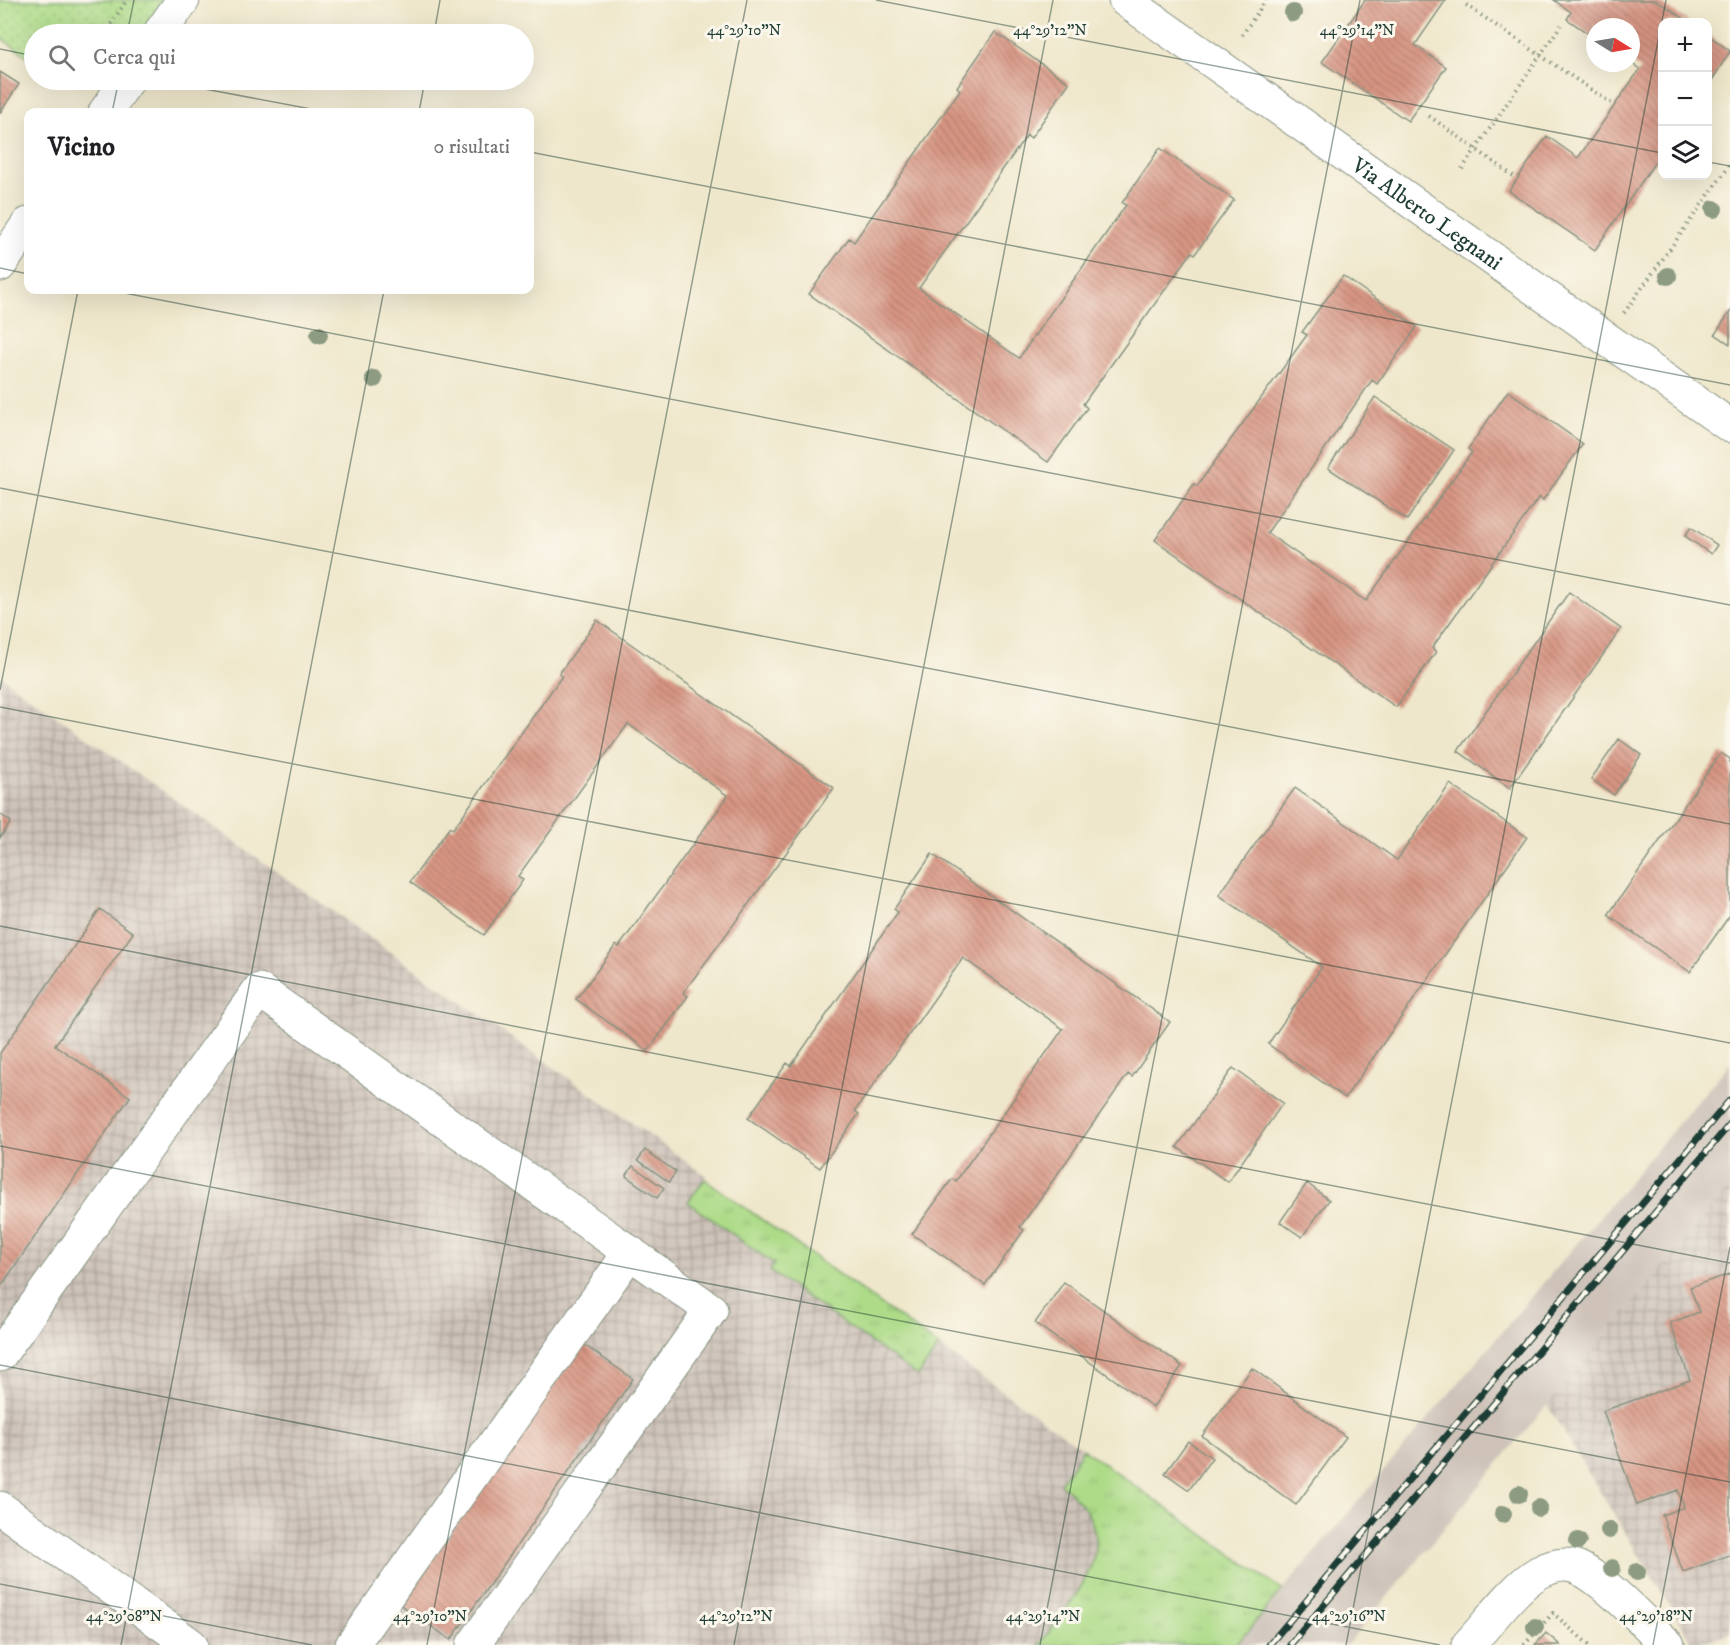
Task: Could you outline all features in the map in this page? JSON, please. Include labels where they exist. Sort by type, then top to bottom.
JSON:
[{"type":"street","points":[[166,24],[183,0]]},
{"type":"street","name":"Via Alberto Legnani","points":[[1125,0],[1730,426]]},
{"type":"street","points":[[108,108],[121,90]]},
{"type":"street","points":[[0,265],[24,230]]},
{"type":"street","points":[[0,1355],[259,990],[711,1310],[473,1645]]},
{"type":"street","points":[[352,1645],[630,1252]]},
{"type":"street","points":[[0,1508],[191,1645]]},
{"type":"street","points":[[1468,1645],[1537,1573],[1556,1565],[1572,1566],[1589,1574],[1668,1645]]},
{"type":"path","points":[[111,24],[127,0]]},
{"type":"path","points":[[1242,35],[1266,0]]},
{"type":"path","points":[[1466,5],[1611,104]]},
{"type":"path","points":[[1462,168],[1561,25]]},
{"type":"path","points":[[1429,116],[1515,177]]},
{"type":"path","points":[[1618,321],[1730,165]]},
{"type":"path","points":[[1524,1645],[1553,1613],[1589,1645]]},
{"type":"shaded area","points":[[0,676],[707,1176],[705,1180],[1282,1590],[1236,1645],[0,1645]]},
{"type":"shaded area","points":[[1730,1063],[1730,1185],[1347,1645],[1236,1645]]},
{"type":"shaded area","points":[[1730,1185],[1730,1633],[1694,1645],[1547,1405]]},
{"type":"green space","points":[[0,0],[180,0],[163,24],[24,24],[24,54],[0,37]]},
{"type":"green space","points":[[705,1179],[939,1346],[918,1376],[770,1271],[774,1264],[688,1202]]},
{"type":"green space","points":[[1083,1449],[1282,1590],[1236,1645],[1039,1645],[1069,1605],[1092,1564],[1096,1544],[1093,1524],[1081,1504],[1060,1484]]},
{"type":"building","points":[[1365,0],[1446,0],[1415,45],[1446,67],[1408,121],[1322,62]]},
{"type":"building","points":[[1554,0],[1656,0],[1683,18],[1658,18],[1658,158],[1595,250],[1509,191],[1547,136],[1578,158],[1640,72],[1640,18],[1586,18],[1586,32],[1567,19],[1571,12]]},
{"type":"building","points":[[995,32],[1069,83],[1031,138],[1027,135],[919,288],[1019,358],[1126,205],[1122,203],[1160,148],[1234,200],[1195,254],[1192,252],[1083,404],[1087,408],[1048,462],[809,294],[849,238],[854,242],[960,90],[957,87]]},
{"type":"building","points":[[1712,38],[1730,51],[1712,80]]},
{"type":"building","points":[[0,72],[19,84],[0,113]]},
{"type":"building","points":[[1343,276],[1417,327],[1377,384],[1372,380],[1267,533],[1366,601],[1472,452],[1468,449],[1508,391],[1583,444],[1543,500],[1539,497],[1432,648],[1436,652],[1396,707],[1155,540],[1194,484],[1197,486],[1307,335],[1302,332]]},
{"type":"building","points":[[1730,312],[1730,344],[1715,334]]},
{"type":"building","points":[[1375,397],[1454,450],[1407,520],[1328,468]]},
{"type":"building","points":[[1691,527],[1717,545],[1711,554],[1685,536]]},
{"type":"building","points":[[1569,592],[1621,629],[1510,788],[1458,751]]},
{"type":"building","points":[[597,620],[834,788],[683,993],[688,996],[648,1051],[576,999],[616,945],[619,947],[728,796],[628,724],[518,876],[523,880],[484,935],[410,882],[450,827],[453,829],[562,676],[559,674]]},
{"type":"building","points":[[1619,739],[1641,755],[1614,795],[1591,779]]},
{"type":"building","points":[[1721,753],[1730,759],[1730,915],[1690,972],[1608,915]]},
{"type":"building","points":[[1450,784],[1527,837],[1345,1098],[1268,1044],[1322,967],[1219,895],[1295,788],[1397,860]]},
{"type":"building","points":[[0,814],[11,822],[0,838]]},
{"type":"building","points":[[932,854],[1170,1022],[1132,1077],[1128,1074],[1020,1227],[1024,1230],[985,1285],[912,1234],[952,1179],[956,1181],[1063,1029],[963,958],[855,1111],[859,1114],[820,1168],[748,1118],[787,1063],[791,1066],[898,912],[894,909]]},
{"type":"building","points":[[100,909],[133,933],[55,1045],[130,1097],[0,1288],[0,1053]]},
{"type":"building","points":[[1233,1068],[1283,1103],[1228,1182],[1177,1147]]},
{"type":"building","points":[[645,1150],[676,1172],[669,1182],[638,1160]]},
{"type":"building","points":[[633,1166],[664,1188],[657,1198],[626,1176]]},
{"type":"building","points":[[1307,1183],[1329,1200],[1302,1237],[1280,1222]]},
{"type":"building","points":[[1730,1274],[1730,1555],[1683,1572],[1662,1515],[1684,1507],[1678,1490],[1637,1505],[1603,1411],[1690,1380],[1670,1323],[1699,1312],[1690,1287]]},
{"type":"building","points":[[1064,1282],[1182,1366],[1153,1407],[1035,1323]]},
{"type":"building","points":[[583,1344],[633,1379],[451,1640],[401,1605]]},
{"type":"building","points":[[1252,1368],[1346,1437],[1296,1505],[1202,1436]]},
{"type":"building","points":[[1188,1441],[1212,1458],[1189,1490],[1165,1473]]},
{"type":"building","points":[[1546,1633],[1560,1645],[1535,1645]]},
{"type":"railway","points":[[1269,1645],[1730,1100]]},
{"type":"railway","points":[[1290,1645],[1730,1124]]}]
